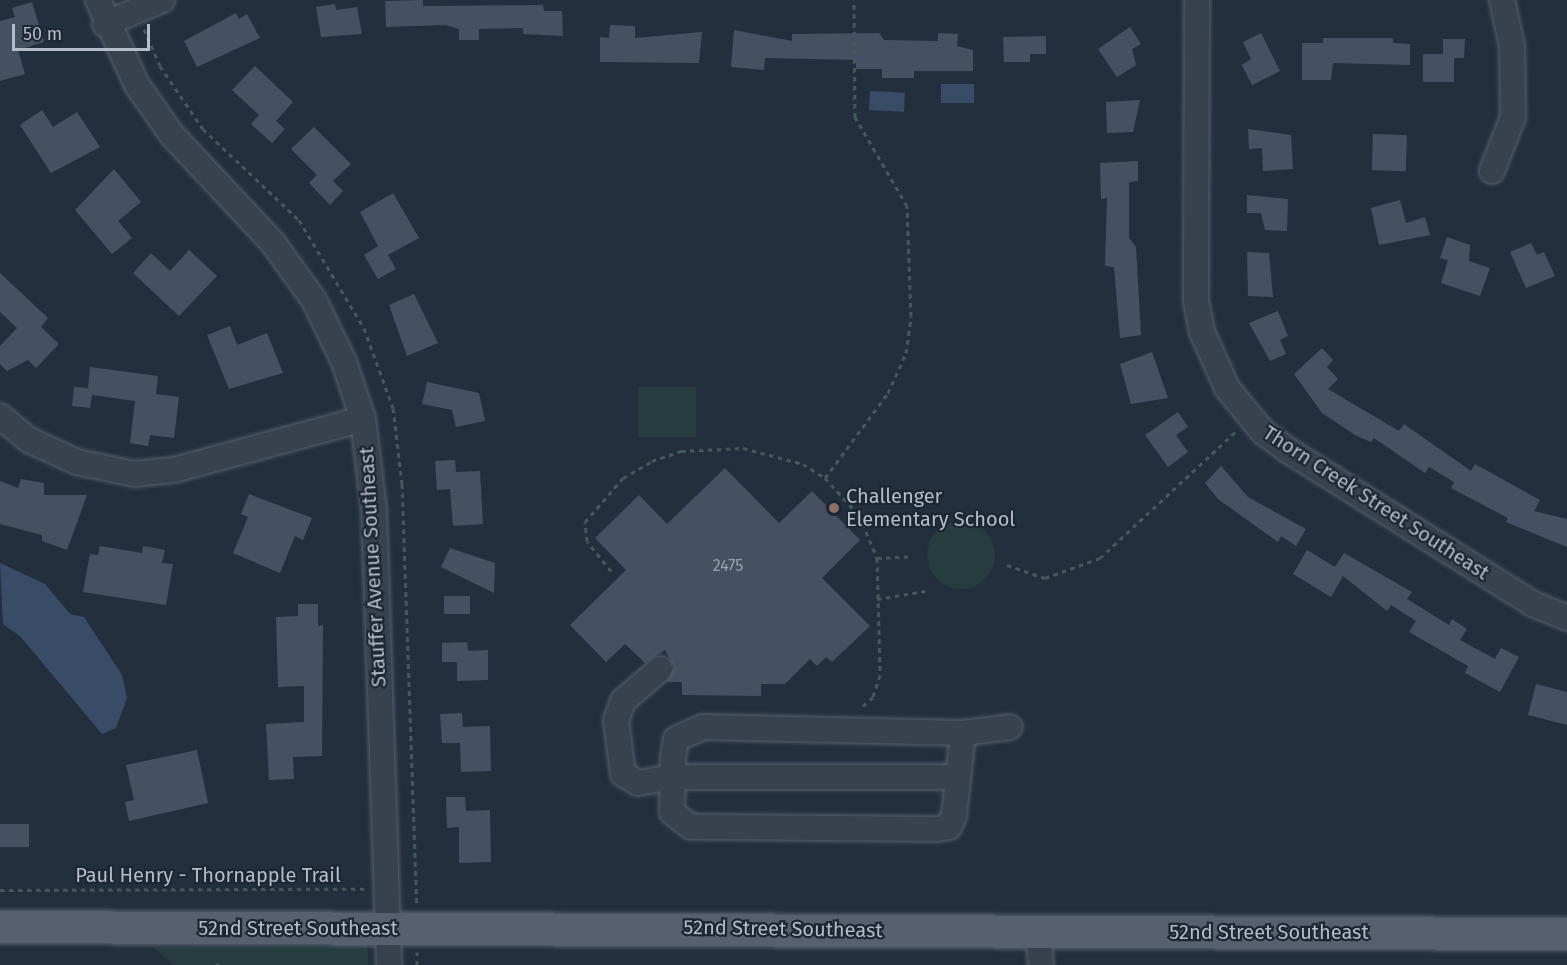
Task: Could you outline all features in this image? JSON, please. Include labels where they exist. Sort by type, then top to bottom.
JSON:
[{"type":"main road","name":"52nd Street Southeast","points":[[0,927],[1567,934]]},
{"type":"street","name":"Stauffer Avenue Southeast","points":[[98,0],[105,24],[137,85],[172,135],[290,264],[332,334],[363,419],[374,510],[390,929],[389,965]]},
{"type":"street","points":[[105,24],[162,0]]},
{"type":"street","name":"Thorn Creek Street Southeast","points":[[1197,0],[1196,301],[1213,361],[1250,419],[1349,490],[1533,604],[1567,618]]},
{"type":"street","points":[[1491,171],[1513,117],[1512,46],[1502,0]]},
{"type":"street","points":[[0,416],[29,440],[77,462],[135,474],[174,470],[363,419]]},
{"type":"street","points":[[660,669],[623,701],[616,720],[618,755],[622,774],[638,783],[673,777],[955,777]]},
{"type":"street","points":[[963,733],[955,777],[954,816],[949,827],[937,829],[691,827],[672,812],[676,739],[703,727],[963,733],[1010,727]]},
{"type":"street","points":[[1038,931],[1041,965]]},
{"type":"path","points":[[825,478],[888,393],[906,353],[911,316],[907,206],[855,117],[854,0]]},
{"type":"path","points":[[1007,565],[1046,578],[1100,558],[1250,419]]},
{"type":"path","points":[[611,571],[587,541],[585,522],[623,478],[652,461],[681,452],[743,448],[803,464],[825,478],[870,530],[877,558],[878,687],[851,713]]},
{"type":"path","points":[[877,558],[912,556]]},
{"type":"path","points":[[877,599],[925,591]]},
{"type":"path","name":"Paul Henry - Thornapple Trail","points":[[0,890],[388,888],[417,885]]},
{"type":"green space","points":[[638,387],[696,387],[696,437],[638,437]]},
{"type":"green space","points":[[961,521],[974,524],[985,531],[992,542],[995,555],[992,568],[985,579],[974,586],[961,589],[948,586],[937,579],[930,568],[927,555],[930,542],[937,531],[948,524]]},
{"type":"green space","points":[[367,945],[369,965],[173,965],[153,947]]},
{"type":"water","points":[[941,84],[974,84],[974,103],[941,103]]},
{"type":"water","points":[[870,91],[905,93],[904,112],[869,110]]},
{"type":"water","points":[[0,563],[45,584],[70,614],[84,617],[122,675],[127,698],[116,728],[102,734],[20,636],[3,624]]},
{"type":"building","points":[[423,0],[423,6],[543,5],[544,11],[562,11],[563,36],[523,34],[523,28],[479,29],[479,40],[459,40],[459,29],[445,25],[386,27],[385,1]]},
{"type":"building","points":[[32,2],[44,42],[18,50],[25,74],[0,81],[0,21],[15,17],[12,8]]},
{"type":"building","points":[[335,4],[336,10],[357,7],[362,34],[321,37],[316,7]]},
{"type":"building","points":[[236,13],[239,19],[247,14],[260,38],[197,67],[184,41]]},
{"type":"building","points":[[610,25],[635,26],[635,38],[702,32],[699,63],[600,62],[600,37],[609,38]]},
{"type":"building","points":[[1130,27],[1141,44],[1132,49],[1136,65],[1117,77],[1098,49]]},
{"type":"building","points":[[734,30],[792,41],[792,34],[879,33],[884,40],[938,41],[938,33],[958,34],[957,46],[973,50],[973,71],[914,71],[914,78],[882,78],[882,69],[856,69],[856,60],[765,58],[764,70],[731,67]]},
{"type":"building","points":[[1261,33],[1280,71],[1252,85],[1242,65],[1251,59],[1243,42]]},
{"type":"building","points":[[1046,36],[1046,54],[1030,54],[1030,62],[1004,62],[1003,37]]},
{"type":"building","points":[[1323,38],[1393,38],[1393,43],[1410,44],[1410,65],[1333,63],[1331,80],[1302,80],[1302,43],[1323,43]]},
{"type":"building","points":[[1443,39],[1465,39],[1464,58],[1454,58],[1454,82],[1423,82],[1423,54],[1443,54]]},
{"type":"building","points":[[255,66],[293,102],[276,121],[285,129],[272,143],[251,124],[259,115],[232,90]]},
{"type":"building","points":[[1140,100],[1133,132],[1107,133],[1106,102]]},
{"type":"building","points":[[42,110],[53,127],[77,112],[100,147],[51,173],[20,125]]},
{"type":"building","points":[[314,127],[351,164],[333,181],[343,191],[330,205],[309,183],[317,175],[291,149]]},
{"type":"building","points":[[1248,129],[1291,135],[1293,169],[1263,171],[1262,148],[1249,149]]},
{"type":"building","points":[[1373,134],[1407,135],[1406,171],[1372,170]]},
{"type":"building","points":[[1138,161],[1138,181],[1129,182],[1129,238],[1136,247],[1141,335],[1120,338],[1114,267],[1105,266],[1107,198],[1101,199],[1100,163]]},
{"type":"building","points":[[114,169],[141,202],[118,221],[132,238],[112,254],[75,210]]},
{"type":"building","points":[[393,193],[419,238],[388,255],[396,269],[378,279],[364,255],[378,246],[360,212]]},
{"type":"building","points":[[1247,195],[1288,199],[1287,231],[1265,230],[1261,213],[1247,213]]},
{"type":"building","points":[[1400,200],[1406,223],[1425,217],[1430,235],[1379,245],[1371,208]]},
{"type":"building","points":[[1447,237],[1470,245],[1469,261],[1490,268],[1480,296],[1441,283],[1448,260],[1440,258]]},
{"type":"building","points":[[1531,243],[1537,255],[1544,252],[1555,276],[1526,288],[1510,252]]},
{"type":"building","points":[[189,250],[217,276],[179,316],[133,273],[151,253],[170,271]]},
{"type":"building","points":[[1247,252],[1269,253],[1273,297],[1248,296]]},
{"type":"building","points":[[0,273],[48,318],[41,327],[59,344],[36,368],[28,360],[7,371],[0,364],[0,346],[17,328],[0,312]]},
{"type":"building","points":[[414,294],[438,343],[407,356],[389,305]]},
{"type":"building","points":[[1278,311],[1288,336],[1280,340],[1286,354],[1270,361],[1249,323]]},
{"type":"building","points":[[230,326],[237,345],[267,333],[283,373],[229,389],[207,335]]},
{"type":"building","points":[[1322,348],[1333,360],[1327,367],[1338,379],[1328,389],[1399,431],[1404,424],[1471,471],[1475,464],[1540,500],[1534,511],[1567,519],[1567,547],[1506,522],[1508,518],[1451,488],[1454,482],[1429,467],[1425,473],[1374,438],[1371,442],[1355,435],[1322,413],[1294,374]]},
{"type":"building","points":[[1152,352],[1168,398],[1131,404],[1120,364]]},
{"type":"building","points":[[90,367],[158,376],[156,394],[179,397],[174,438],[150,435],[148,446],[130,443],[135,401],[92,395],[90,408],[72,406],[74,387],[88,388]]},
{"type":"building","points":[[427,382],[479,393],[485,421],[456,427],[452,410],[422,404]]},
{"type":"building","points":[[1178,412],[1188,427],[1176,435],[1188,452],[1168,467],[1145,435]]},
{"type":"building","points":[[455,460],[456,472],[480,471],[483,524],[453,526],[450,489],[437,490],[435,461]]},
{"type":"building","points":[[1221,466],[1248,497],[1306,529],[1296,546],[1281,536],[1278,542],[1218,499],[1205,483]]},
{"type":"building","name":"Challenger Elementary School","points":[[725,468],[779,523],[812,491],[860,540],[822,578],[870,626],[832,662],[826,657],[817,666],[810,659],[785,684],[761,684],[761,696],[682,695],[682,682],[666,682],[674,667],[665,650],[645,663],[625,644],[606,662],[570,625],[626,570],[595,538],[639,495],[667,524]]},
{"type":"building","points":[[21,479],[44,483],[44,495],[87,495],[67,550],[42,541],[42,535],[0,524],[0,481],[18,488]]},
{"type":"building","points":[[249,494],[312,518],[303,540],[295,536],[280,573],[233,553],[248,517],[241,514]]},
{"type":"building","points":[[100,546],[142,553],[143,546],[165,550],[162,563],[173,564],[166,605],[83,592],[90,554],[98,555]]},
{"type":"building","points":[[450,548],[495,563],[494,593],[441,567]]},
{"type":"building","points":[[1307,550],[1335,567],[1344,553],[1412,592],[1407,599],[1449,625],[1452,619],[1467,629],[1460,640],[1495,659],[1501,648],[1519,657],[1500,692],[1465,673],[1468,666],[1409,632],[1416,621],[1391,605],[1387,611],[1343,576],[1331,597],[1293,574]]},
{"type":"building","points":[[444,596],[470,596],[470,614],[444,614]]},
{"type":"building","points":[[298,604],[318,604],[318,626],[323,625],[322,756],[293,757],[294,779],[269,780],[266,724],[304,722],[304,686],[278,687],[276,617],[298,616]]},
{"type":"building","points":[[467,642],[468,651],[488,650],[488,680],[457,681],[457,662],[442,662],[442,643]]},
{"type":"building","points":[[1536,684],[1567,692],[1567,725],[1528,715]]},
{"type":"building","points":[[462,713],[463,727],[490,726],[491,771],[461,772],[460,743],[442,743],[440,714]]},
{"type":"building","points":[[197,750],[208,803],[129,821],[125,802],[134,800],[126,765]]},
{"type":"building","points":[[446,797],[465,797],[466,811],[490,810],[491,862],[459,863],[459,827],[447,828]]},
{"type":"building","points":[[0,824],[29,824],[29,847],[0,847]]},
{"type":"place","name":"Challenger Elementary School","points":[[834,508]]}]
